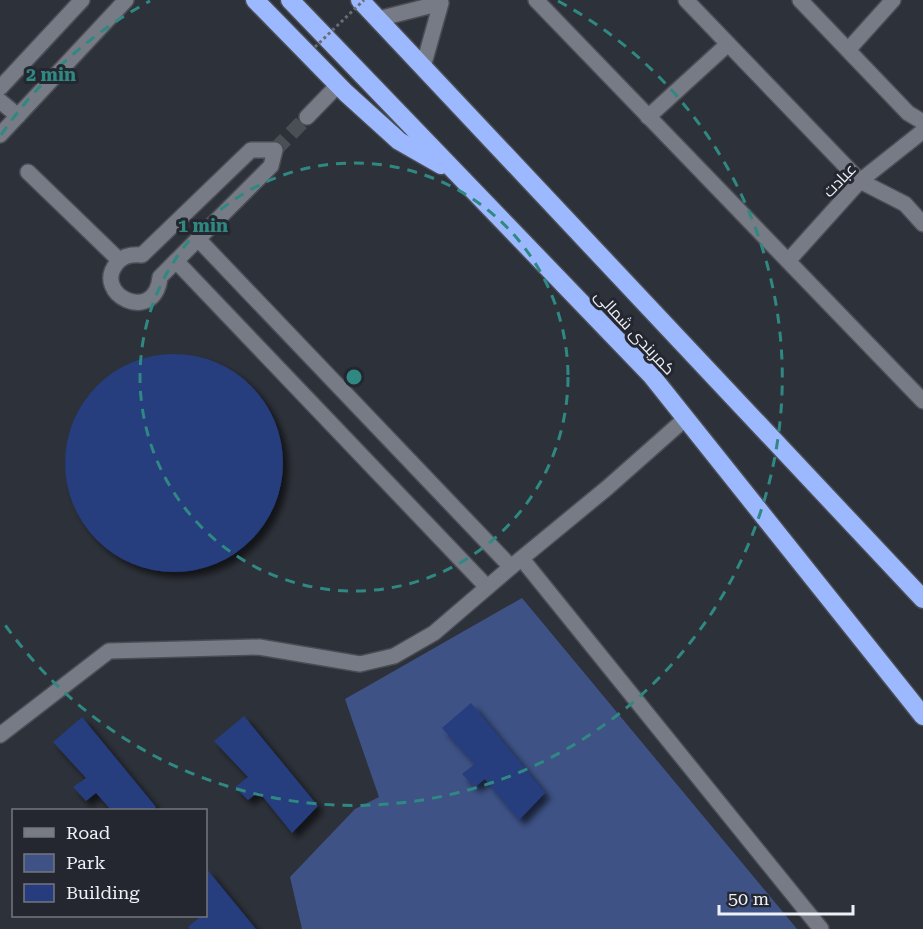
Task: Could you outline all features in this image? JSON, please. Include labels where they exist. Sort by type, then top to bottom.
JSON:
[{"type":"highway","points":[[255,0],[338,85],[399,141],[459,176]]},
{"type":"highway","name":"کمربندی شمالی","points":[[290,0],[651,375],[923,716]]},
{"type":"highway","name":"کمربندی شمالی","points":[[362,0],[378,20],[923,599]]},
{"type":"street","points":[[0,88],[82,0]]},
{"type":"street","points":[[0,135],[126,0]]},
{"type":"street","points":[[536,0],[923,401]]},
{"type":"street","points":[[686,0],[860,181],[904,204],[923,224]]},
{"type":"street","points":[[800,0],[908,113],[923,122]]},
{"type":"street","points":[[848,50],[893,0]]},
{"type":"street","points":[[378,20],[442,1]]},
{"type":"street","points":[[423,67],[442,1]]},
{"type":"street","points":[[648,117],[728,44]]},
{"type":"street","points":[[307,117],[338,85]]},
{"type":"street","points":[[0,101],[18,116]]},
{"type":"street","name":"عبادت","points":[[788,261],[860,181],[923,131]]},
{"type":"street","points":[[252,150],[275,150],[271,166],[198,239],[160,276],[156,292],[150,298],[134,303],[119,297],[111,282],[111,274],[119,260],[126,256],[142,255],[252,150]]},
{"type":"street","points":[[28,172],[119,260]]},
{"type":"street","points":[[198,239],[516,563],[821,929]]},
{"type":"street","points":[[176,261],[488,587]]},
{"type":"street","points":[[0,735],[109,651],[259,647],[360,664],[394,656],[434,633],[608,488],[686,418]]},
{"type":"path","points":[[315,47],[362,0]]},
{"type":"green space","points":[[522,598],[797,929],[302,929],[290,877],[355,809],[379,797],[345,699]]},
{"type":"building","points":[[174,354],[195,356],[216,362],[235,372],[251,386],[265,402],[275,421],[281,442],[283,463],[281,484],[275,505],[265,524],[251,540],[235,554],[216,564],[195,570],[174,572],[153,570],[132,564],[113,554],[97,540],[83,524],[73,505],[67,484],[65,463],[67,442],[73,421],[83,402],[97,386],[113,372],[132,362],[153,356]]},
{"type":"building","points":[[471,703],[545,793],[519,820],[485,779],[475,787],[462,774],[475,764],[442,728]]},
{"type":"building","points":[[244,716],[318,806],[292,833],[259,792],[248,800],[235,787],[248,777],[214,741]]},
{"type":"building","points":[[82,717],[156,807],[154,809],[110,809],[96,793],[86,801],[73,787],[86,778],[53,742]]},
{"type":"building","points":[[207,869],[256,929],[190,929],[188,927],[200,917],[207,917]]},
{"type":"tunnel","points":[[275,150],[307,117]]}]
